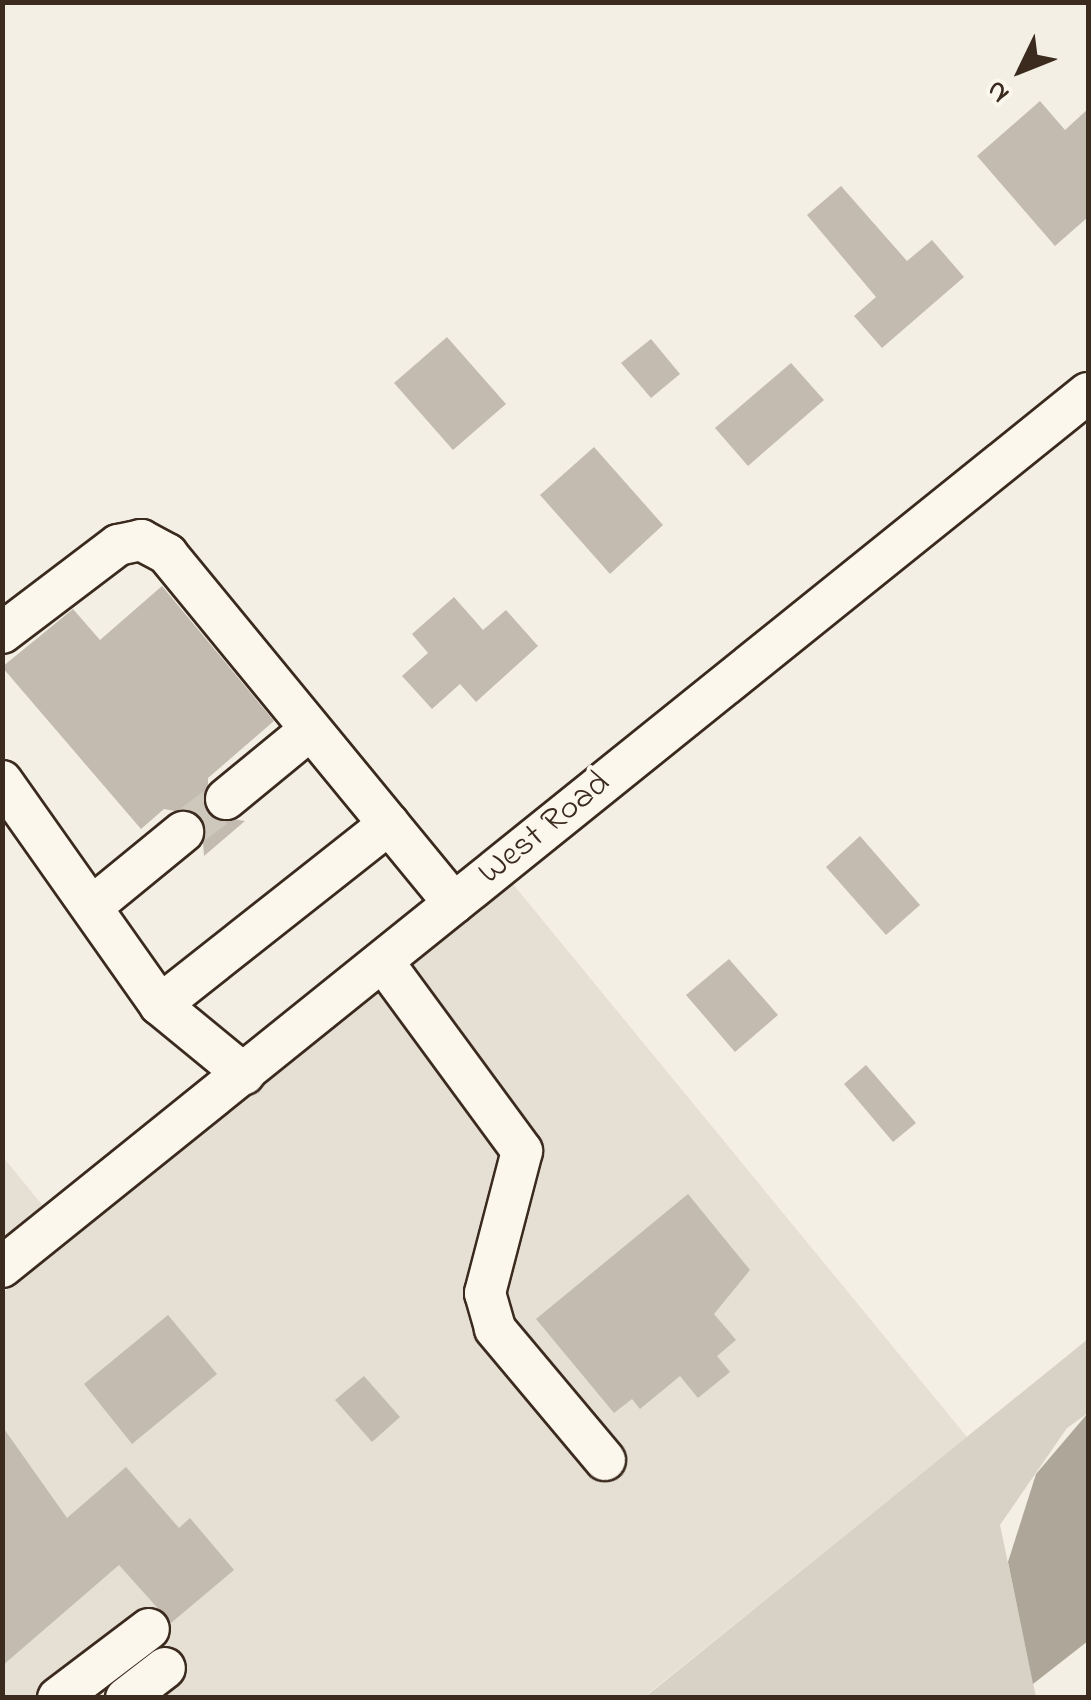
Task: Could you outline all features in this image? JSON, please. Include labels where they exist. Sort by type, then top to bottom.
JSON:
[{"type":"street","name":"West Road","points":[[2,1267],[1088,393]]},
{"type":"street","points":[[2,633],[118,545],[141,540],[167,554],[454,903]]},
{"type":"street","points":[[226,799],[310,730]]},
{"type":"street","points":[[2,781],[95,904],[100,932],[160,1005],[244,1074]]},
{"type":"street","points":[[160,1005],[389,824]]},
{"type":"street","points":[[95,904],[184,832]]},
{"type":"street","points":[[384,962],[522,1151],[485,1292],[495,1329],[605,1460]]},
{"type":"street","points":[[58,1698],[149,1629]]},
{"type":"street","points":[[126,1698],[165,1668]]},
{"type":"shaded area","points":[[512,883],[967,1437],[644,1697],[3,1698],[3,1293]]},
{"type":"shaded area","points":[[3,1157],[48,1212],[3,1246]]},
{"type":"shaded area","points":[[1088,1339],[1088,1413],[1067,1428],[1000,1525],[1036,1697],[644,1698]]},
{"type":"shaded area","points":[[1088,1413],[1088,1641],[1033,1684],[1008,1562],[1036,1474]]},
{"type":"building","points":[[1040,101],[1065,130],[1088,109],[1088,217],[1055,246],[977,156]]},
{"type":"building","points":[[841,186],[907,261],[932,240],[964,277],[882,348],[854,316],[876,297],[807,215]]},
{"type":"building","points":[[447,337],[506,404],[453,450],[394,383]]},
{"type":"building","points":[[651,339],[680,374],[651,398],[621,363]]},
{"type":"building","points":[[791,363],[824,400],[748,466],[715,428]]},
{"type":"building","points":[[594,447],[663,525],[610,574],[540,495]]},
{"type":"building","points":[[162,586],[274,721],[208,778],[208,815],[245,821],[204,856],[201,816],[164,809],[141,829],[2,667],[73,609],[100,640]]},
{"type":"building","points":[[454,597],[483,630],[506,610],[538,646],[476,702],[460,684],[432,709],[402,676],[428,653],[412,634]]},
{"type":"building","points":[[860,836],[920,905],[886,935],[826,867]]},
{"type":"building","points":[[729,959],[778,1015],[735,1052],[686,995]]},
{"type":"building","points":[[866,1065],[916,1123],[893,1142],[844,1084]]},
{"type":"building","points":[[688,1194],[750,1270],[714,1314],[736,1340],[717,1356],[730,1372],[698,1398],[680,1376],[640,1409],[632,1399],[614,1413],[536,1319]]},
{"type":"building","points":[[168,1315],[217,1374],[132,1444],[84,1384]]},
{"type":"building","points":[[364,1376],[400,1417],[372,1442],[335,1400]]},
{"type":"building","points":[[2,1426],[67,1518],[126,1467],[179,1528],[190,1518],[234,1570],[171,1623],[119,1565],[2,1666]]},
{"type":"tunnel","points":[[183,832],[226,799]]}]
